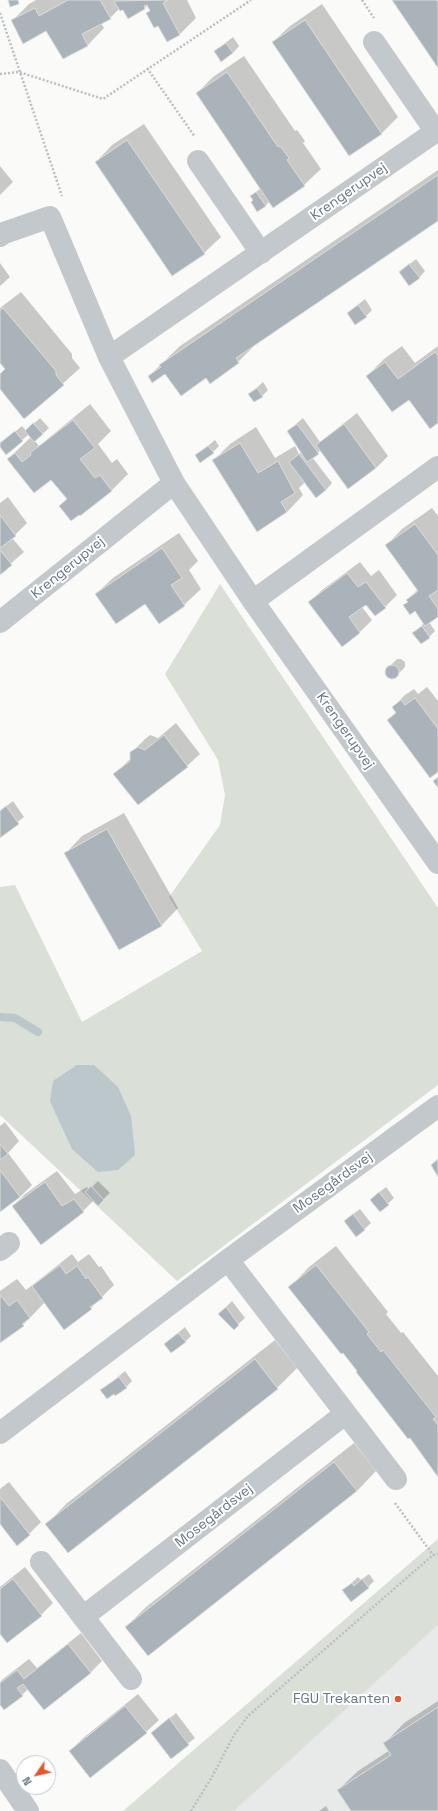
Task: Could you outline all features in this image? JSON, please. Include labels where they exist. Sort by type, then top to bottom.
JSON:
[{"type":"street","name":"Krengerupvej","points":[[109,357],[437,131],[374,42]]},
{"type":"street","points":[[198,161],[261,252]]},
{"type":"street","name":"Krengerupvej","points":[[50,217],[109,357],[174,483],[253,601],[438,861]]},
{"type":"street","points":[[0,236],[4,233],[50,217]]},
{"type":"street","points":[[253,601],[438,467]]},
{"type":"street","name":"Krengerupvej","points":[[0,622],[174,483]]},
{"type":"street","name":"Mosegårdsvej","points":[[0,1433],[228,1260],[438,1106]]},
{"type":"street","points":[[228,1260],[396,1479]]},
{"type":"street","name":"Mosegårdsvej","points":[[83,1617],[346,1414]]},
{"type":"street","points":[[41,1562],[131,1679]]},
{"type":"street","points":[[0,1770],[28,1811]]},
{"type":"path","points":[[0,74],[20,72],[103,99],[147,68],[251,0]]},
{"type":"path","points":[[0,13],[63,194],[50,217]]},
{"type":"path","points":[[147,68],[203,148],[198,161]]},
{"type":"path","points":[[396,1479],[390,1496],[433,1555]]},
{"type":"path","points":[[191,1811],[212,1777],[234,1735],[248,1716],[433,1555],[438,1554]]},
{"type":"shaded area","points":[[220,584],[438,908],[438,1085],[177,1281],[0,1115],[0,887],[15,885],[82,1022],[202,951],[169,897],[220,825],[225,795],[218,760],[165,674]]},
{"type":"shaded area","points":[[77,1065],[94,1065],[118,1087],[131,1116],[135,1155],[118,1170],[98,1172],[72,1149],[50,1101],[53,1081]]},
{"type":"shaded area","points":[[438,1539],[438,1625],[234,1811],[123,1811]]},
{"type":"shaded area","name":"FGU Trekanten","points":[[438,1625],[438,1811],[234,1811],[276,1772]]},
{"type":"building","points":[[8,0],[18,0],[19,4],[10,7]]},
{"type":"building","points":[[68,0],[100,0],[111,19],[82,34],[88,46],[63,59],[46,31],[23,44],[11,20],[35,8],[39,16]]},
{"type":"building","points":[[168,0],[163,3],[180,35],[167,42],[158,26],[154,28],[146,13],[150,11],[147,5],[144,6],[145,9],[128,19],[123,10],[120,11],[114,1]]},
{"type":"building","points":[[392,0],[437,0],[438,68]]},
{"type":"building","points":[[305,20],[382,134],[349,156],[272,42]]},
{"type":"building","points":[[226,43],[233,53],[221,62],[214,51]]},
{"type":"building","points":[[227,72],[278,147],[280,146],[289,158],[287,160],[305,186],[273,208],[196,93]]},
{"type":"building","points":[[127,140],[205,254],[172,276],[95,162]]},
{"type":"building","points":[[438,175],[438,221],[236,358],[239,363],[210,384],[206,378],[181,396],[165,374],[152,383],[148,376],[161,367],[159,365]]},
{"type":"building","points":[[256,192],[266,206],[257,212],[251,202],[253,200],[250,196]]},
{"type":"building","points":[[409,264],[420,278],[409,286],[399,272]]},
{"type":"building","points":[[358,305],[367,317],[355,325],[347,313]]},
{"type":"building","points":[[3,308],[56,371],[56,375],[64,385],[24,419],[0,389],[0,374],[5,369],[0,363],[0,310]]},
{"type":"building","points":[[435,352],[438,356],[438,423],[430,429],[409,400],[392,412],[366,376],[385,362],[398,379]]},
{"type":"building","points":[[257,388],[263,397],[254,402],[248,394]]},
{"type":"building","points":[[73,420],[95,448],[80,459],[95,478],[100,475],[112,491],[80,516],[79,515],[71,521],[59,506],[67,499],[51,480],[34,493],[7,459],[15,453],[22,462],[31,455],[30,453]]},
{"type":"building","points":[[33,423],[43,434],[34,442],[25,431]]},
{"type":"building","points":[[297,424],[319,454],[307,462],[287,431]]},
{"type":"building","points":[[344,424],[376,468],[348,489],[316,445]]},
{"type":"building","points":[[15,431],[23,441],[6,455],[0,447],[0,443]]},
{"type":"building","points":[[240,443],[258,473],[278,461],[295,493],[281,502],[287,512],[257,532],[212,460]]},
{"type":"building","points":[[208,446],[214,453],[200,463],[195,455]]},
{"type":"building","points":[[299,454],[326,490],[316,498],[289,462]]},
{"type":"building","points":[[0,515],[16,536],[0,548]]},
{"type":"building","points":[[415,524],[438,555],[438,590],[429,596],[438,609],[438,617],[425,626],[415,611],[410,615],[403,605],[408,602],[406,600],[418,591],[385,545]]},
{"type":"building","points":[[162,548],[182,578],[171,585],[185,606],[159,624],[145,604],[116,624],[95,594]]},
{"type":"building","points":[[0,550],[12,565],[0,575]]},
{"type":"building","points":[[347,573],[358,587],[366,582],[386,608],[375,616],[366,605],[349,617],[360,633],[342,647],[308,602]]},
{"type":"building","points":[[422,626],[430,638],[421,644],[412,633]]},
{"type":"building","points":[[392,665],[397,667],[399,672],[397,677],[392,679],[387,677],[385,672],[387,667]]},
{"type":"building","points":[[415,698],[438,729],[438,772],[430,778],[387,720],[396,713],[392,707],[401,700],[405,705]]},
{"type":"building","points":[[164,735],[188,767],[138,805],[113,774],[130,761],[130,752],[138,747],[145,750]]},
{"type":"building","points":[[438,777],[438,788],[433,781]]},
{"type":"building","points":[[6,806],[19,824],[0,838],[0,811]]},
{"type":"building","points":[[107,829],[162,926],[119,950],[64,853]]},
{"type":"building","points":[[0,1144],[8,1154],[0,1160]]},
{"type":"building","points":[[438,1159],[438,1177],[431,1165]]},
{"type":"building","points":[[0,1170],[20,1197],[0,1212]]},
{"type":"building","points":[[45,1182],[62,1206],[74,1199],[84,1212],[41,1245],[12,1206]]},
{"type":"building","points":[[91,1186],[104,1200],[98,1206],[85,1192]]},
{"type":"building","points":[[379,1192],[389,1205],[380,1212],[370,1200]]},
{"type":"building","points":[[353,1214],[365,1230],[356,1237],[344,1221]]},
{"type":"building","points":[[60,1265],[66,1274],[77,1266],[86,1279],[88,1277],[103,1298],[90,1307],[92,1309],[64,1330],[32,1286]]},
{"type":"building","points":[[316,1265],[369,1332],[367,1334],[381,1352],[383,1350],[436,1417],[433,1419],[438,1425],[438,1477],[410,1438],[408,1439],[343,1353],[341,1354],[288,1287]]},
{"type":"building","points":[[0,1295],[9,1306],[17,1300],[30,1318],[22,1324],[24,1326],[0,1343]]},
{"type":"building","points":[[226,1307],[239,1325],[234,1330],[218,1314]]},
{"type":"building","points":[[178,1333],[186,1342],[171,1353],[164,1344]]},
{"type":"building","points":[[255,1359],[278,1389],[68,1553],[45,1524]]},
{"type":"building","points":[[119,1377],[127,1388],[115,1396],[114,1394],[107,1399],[100,1390]]},
{"type":"building","points":[[334,1462],[357,1491],[148,1656],[125,1627]]},
{"type":"building","points":[[0,1497],[30,1535],[17,1546],[0,1524]]},
{"type":"building","points":[[13,1579],[42,1616],[7,1643],[0,1634],[0,1589]]},
{"type":"building","points":[[362,1579],[369,1588],[351,1602],[342,1590],[352,1583],[354,1586]]},
{"type":"building","points":[[68,1644],[91,1673],[44,1710],[23,1684],[17,1688],[23,1696],[4,1710],[0,1705],[0,1683],[17,1670],[24,1679]]},
{"type":"building","points":[[125,1706],[147,1733],[90,1778],[69,1751]]},
{"type":"building","points":[[438,1707],[438,1811],[351,1811],[337,1790],[391,1755],[383,1743]]},
{"type":"building","points":[[169,1718],[189,1745],[171,1759],[151,1733]]},
{"type":"waterway","points":[[0,1017],[15,1018],[38,1032]]},
{"type":"place","name":"FGU Trekanten","points":[[398,1699]]}]
